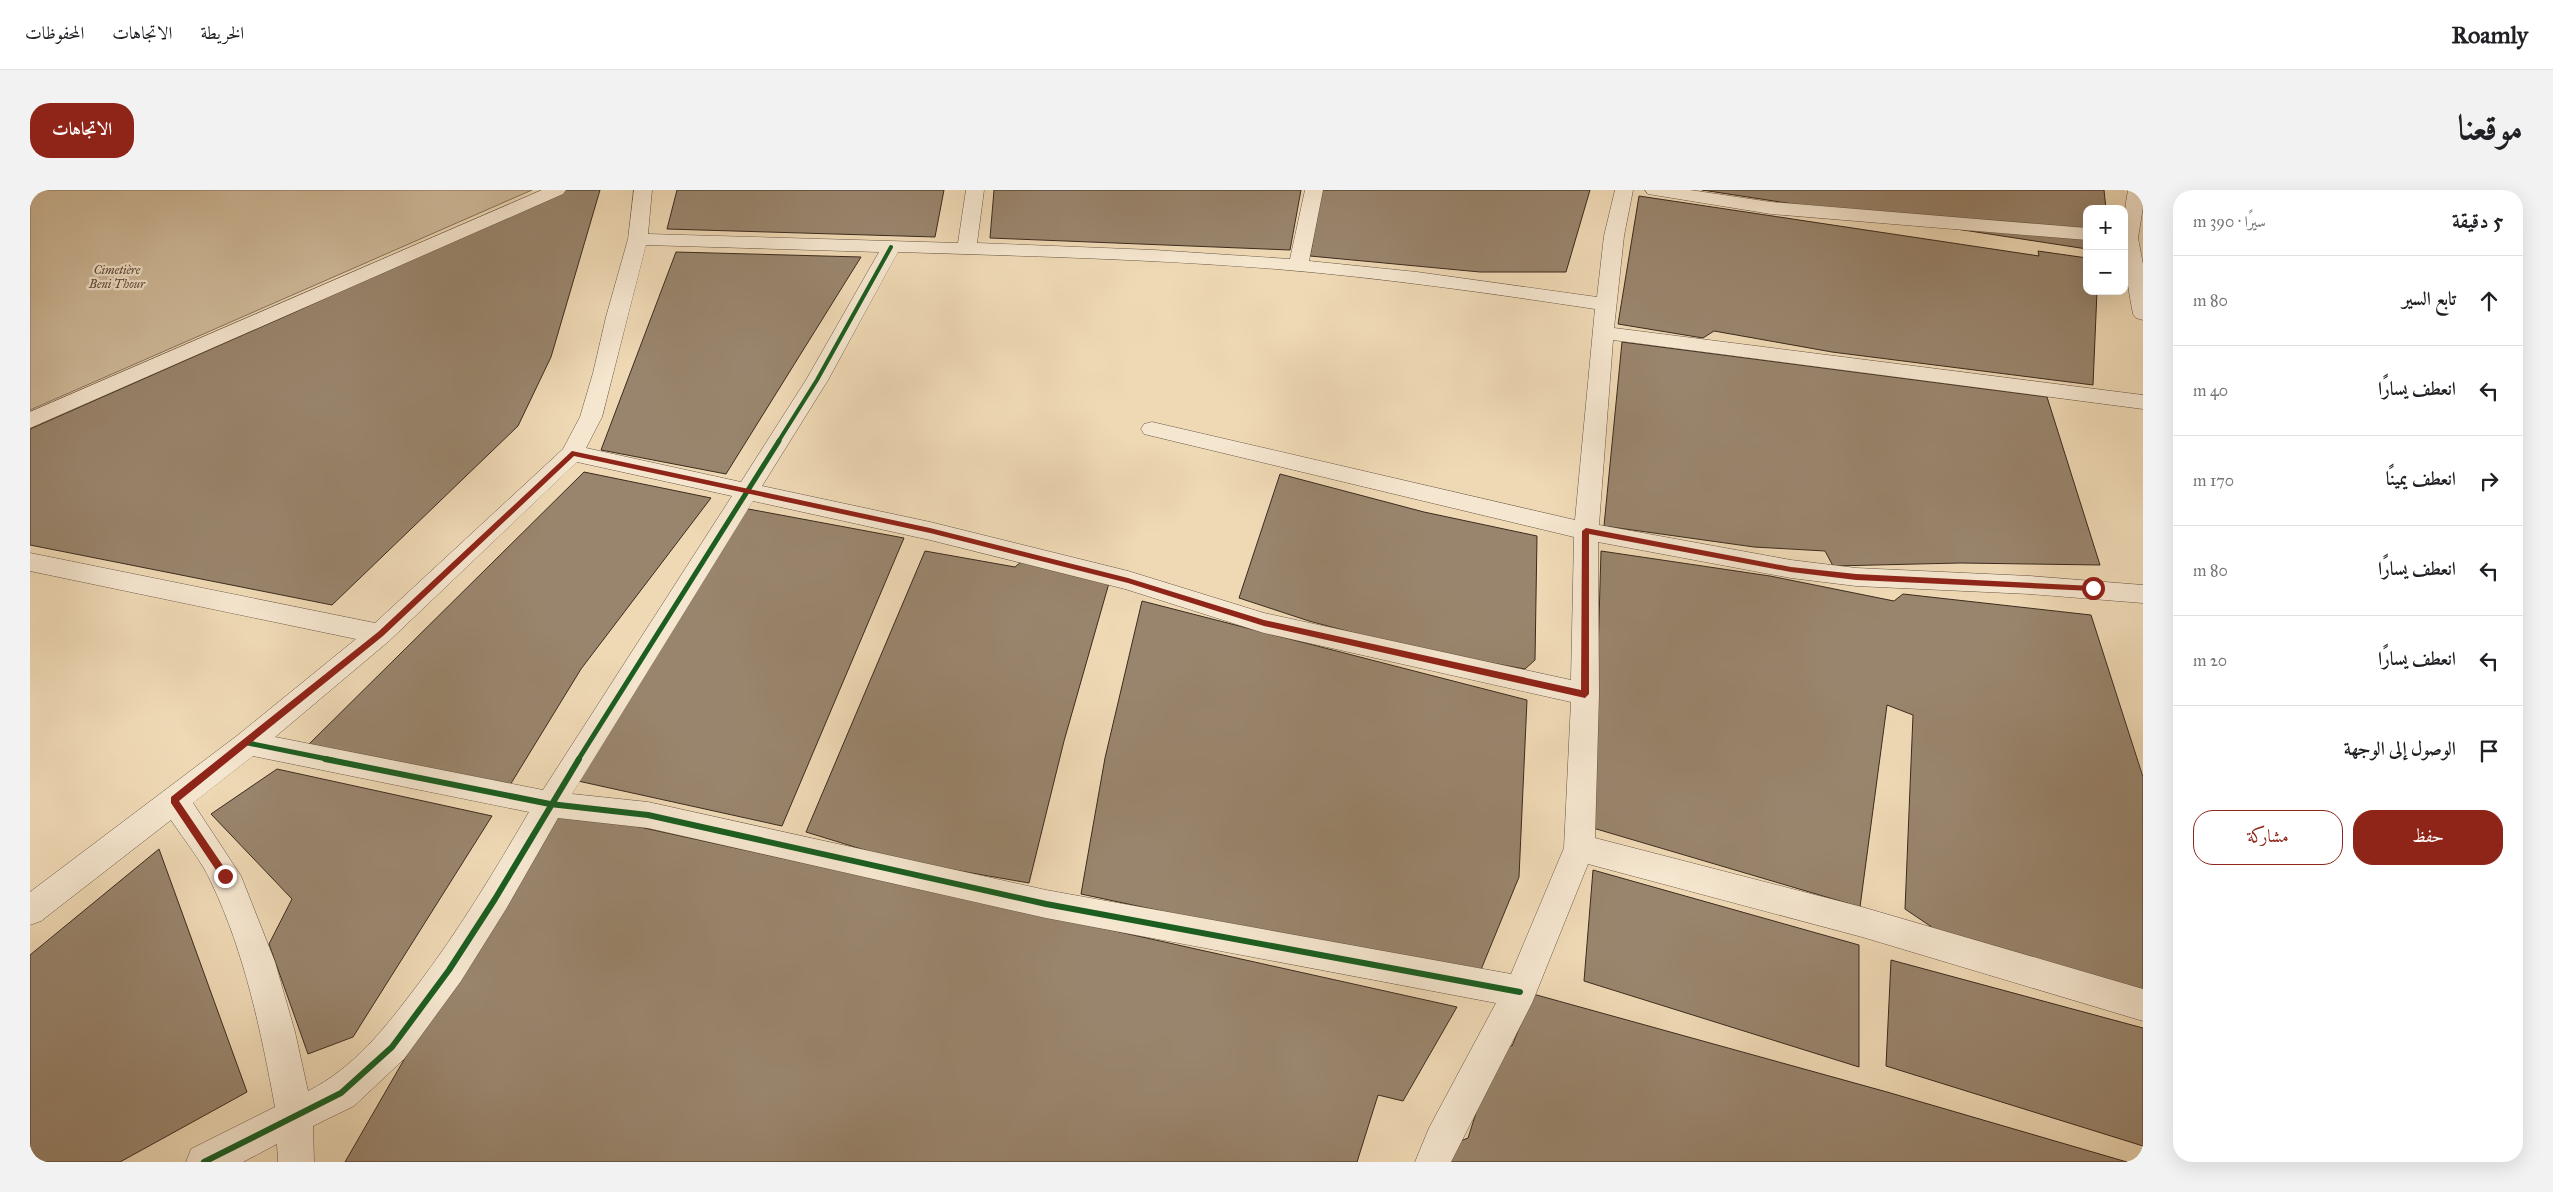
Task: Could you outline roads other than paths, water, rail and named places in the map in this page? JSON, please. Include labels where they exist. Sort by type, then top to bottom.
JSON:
[{"type":"street","points":[[30,421],[556,190]]},
{"type":"street","points":[[30,911],[248,742],[380,634],[572,453],[591,417],[638,239],[643,190]]},
{"type":"street","points":[[967,249],[975,190]]},
{"type":"street","points":[[1298,266],[1314,190]]},
{"type":"street","points":[[1433,1162],[1442,1141],[1520,992],[1579,848],[1585,694],[1586,531],[1606,304],[1614,236],[1624,190]]},
{"type":"street","points":[[1654,190],[1771,208],[2083,234]]},
{"type":"street","points":[[2139,191],[2131,229],[2143,314]]},
{"type":"street","points":[[638,239],[967,249],[1228,260],[1510,290],[1606,304]]},
{"type":"street","points":[[204,1162],[341,1093],[392,1047],[449,970],[494,899],[550,804],[817,380],[891,248]]},
{"type":"street","points":[[1604,333],[2143,402]]},
{"type":"street","points":[[1152,429],[1586,531],[1791,569],[1856,577],[2030,584],[2143,594]]},
{"type":"street","points":[[572,453],[930,530],[1128,580],[1264,623],[1585,694]]},
{"type":"street","points":[[30,562],[380,634]]},
{"type":"street","points":[[248,742],[550,804],[648,815],[1046,904],[1520,992]]},
{"type":"street","points":[[174,800],[225,876],[258,962],[278,1032],[295,1116],[296,1162]]},
{"type":"street","points":[[1579,848],[1746,889],[2039,972],[2143,1005]]},
{"type":"park label","name":"Cimetière Beni Thour","points":[[117,277]]}]
